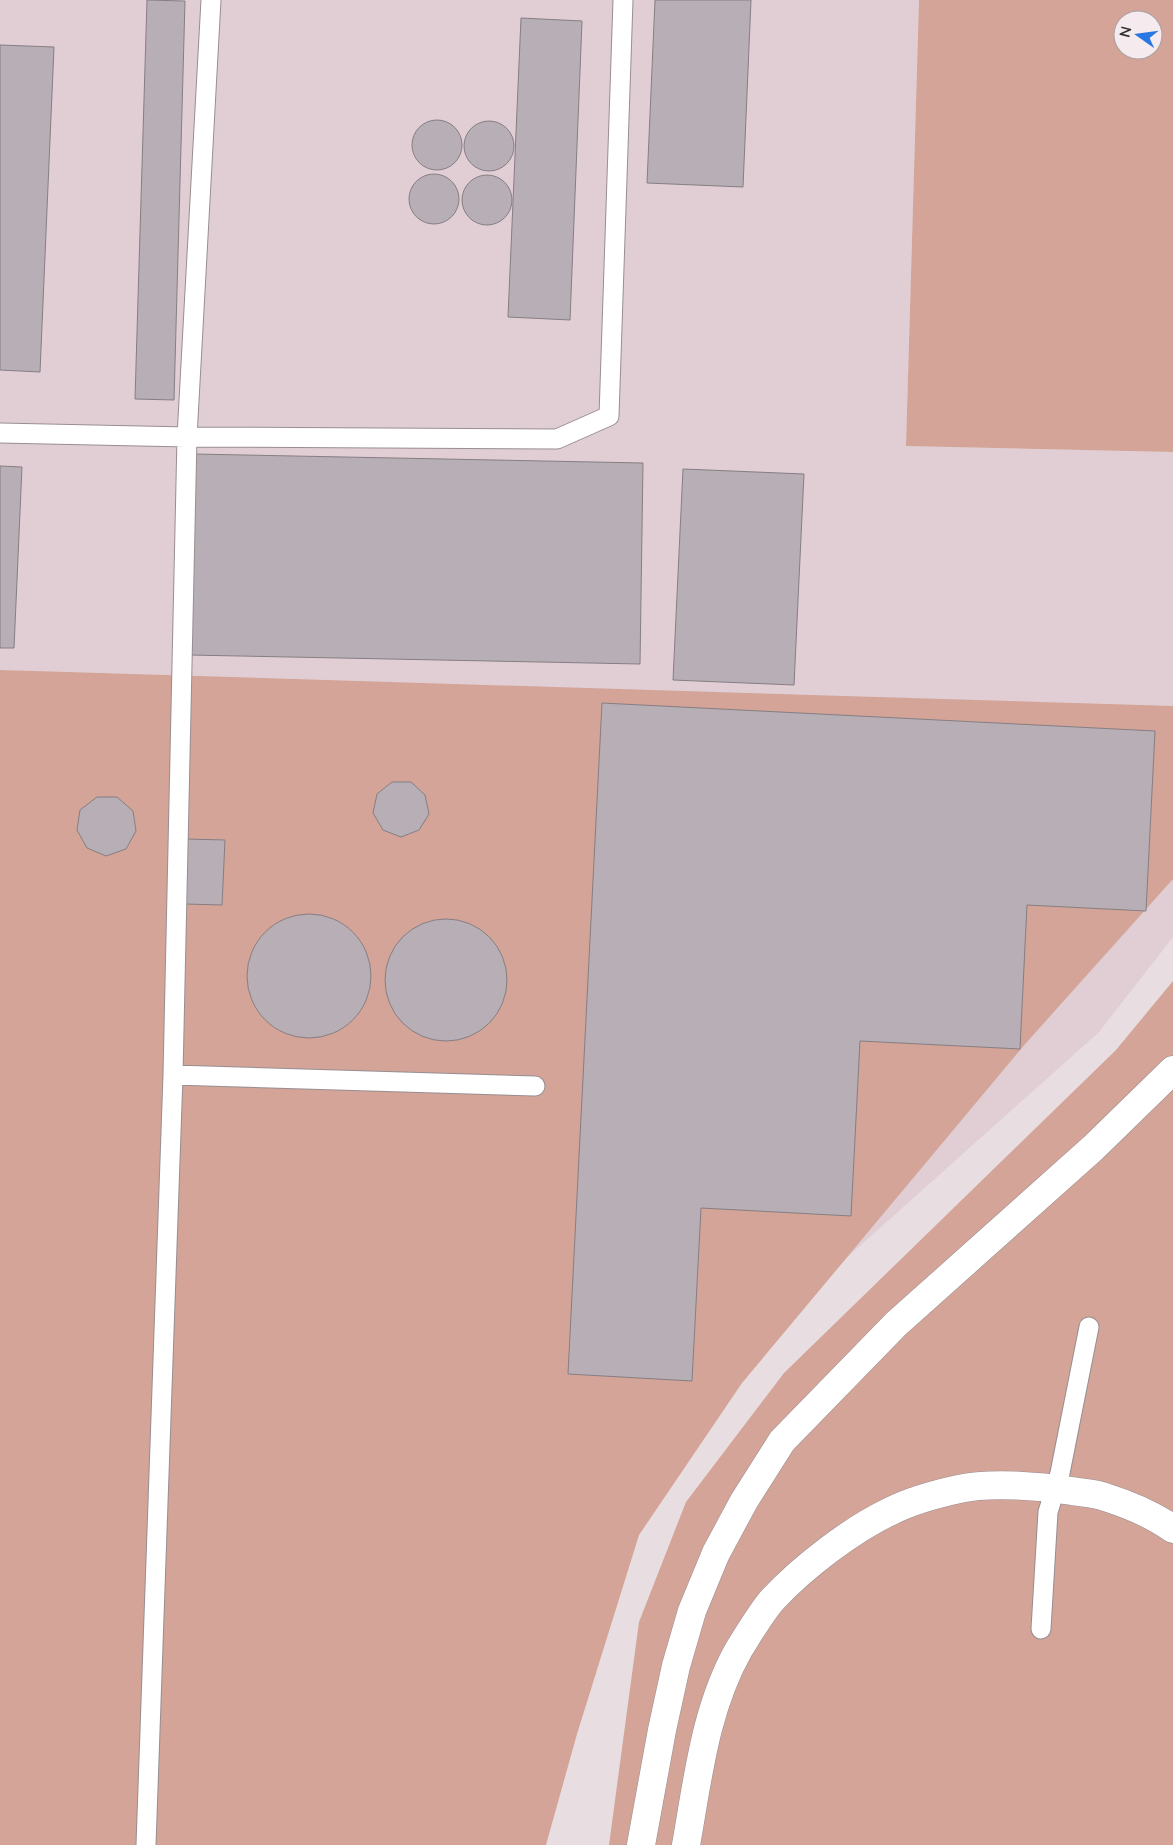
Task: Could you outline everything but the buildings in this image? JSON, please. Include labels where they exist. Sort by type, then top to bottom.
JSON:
[{"type":"highway","points":[[641,1845],[662,1730],[676,1666],[692,1611],[716,1553],[744,1501],[782,1441],[896,1324],[1093,1148],[1173,1070]]},
{"type":"highway","points":[[686,1845],[703,1745],[717,1698],[739,1650],[772,1600],[813,1562],[860,1529],[891,1511],[912,1503],[960,1489],[1006,1485],[1056,1488],[1104,1496],[1163,1522],[1173,1530]]},
{"type":"lane","points":[[146,1845],[173,1075],[187,437],[211,0]]},
{"type":"lane","points":[[0,433],[187,437],[556,439],[609,416],[623,0]]},
{"type":"lane","points":[[173,1075],[536,1086]]},
{"type":"lane","points":[[1041,1629],[1048,1512],[1060,1473],[1089,1327]]},
{"type":"shaded area","points":[[0,0],[919,0],[906,446],[1173,452],[1173,937],[1099,1032],[749,1345],[21,671],[0,670]]},
{"type":"shaded area","points":[[919,0],[1173,0],[1173,452],[906,446]]},
{"type":"shaded area","points":[[0,670],[1173,706],[1173,879],[1026,1043],[742,1383],[639,1535],[577,1734],[546,1845],[0,1845]]},
{"type":"shaded area","points":[[1173,981],[1173,1845],[609,1845],[639,1622],[686,1502],[784,1373],[1116,1050]]}]
